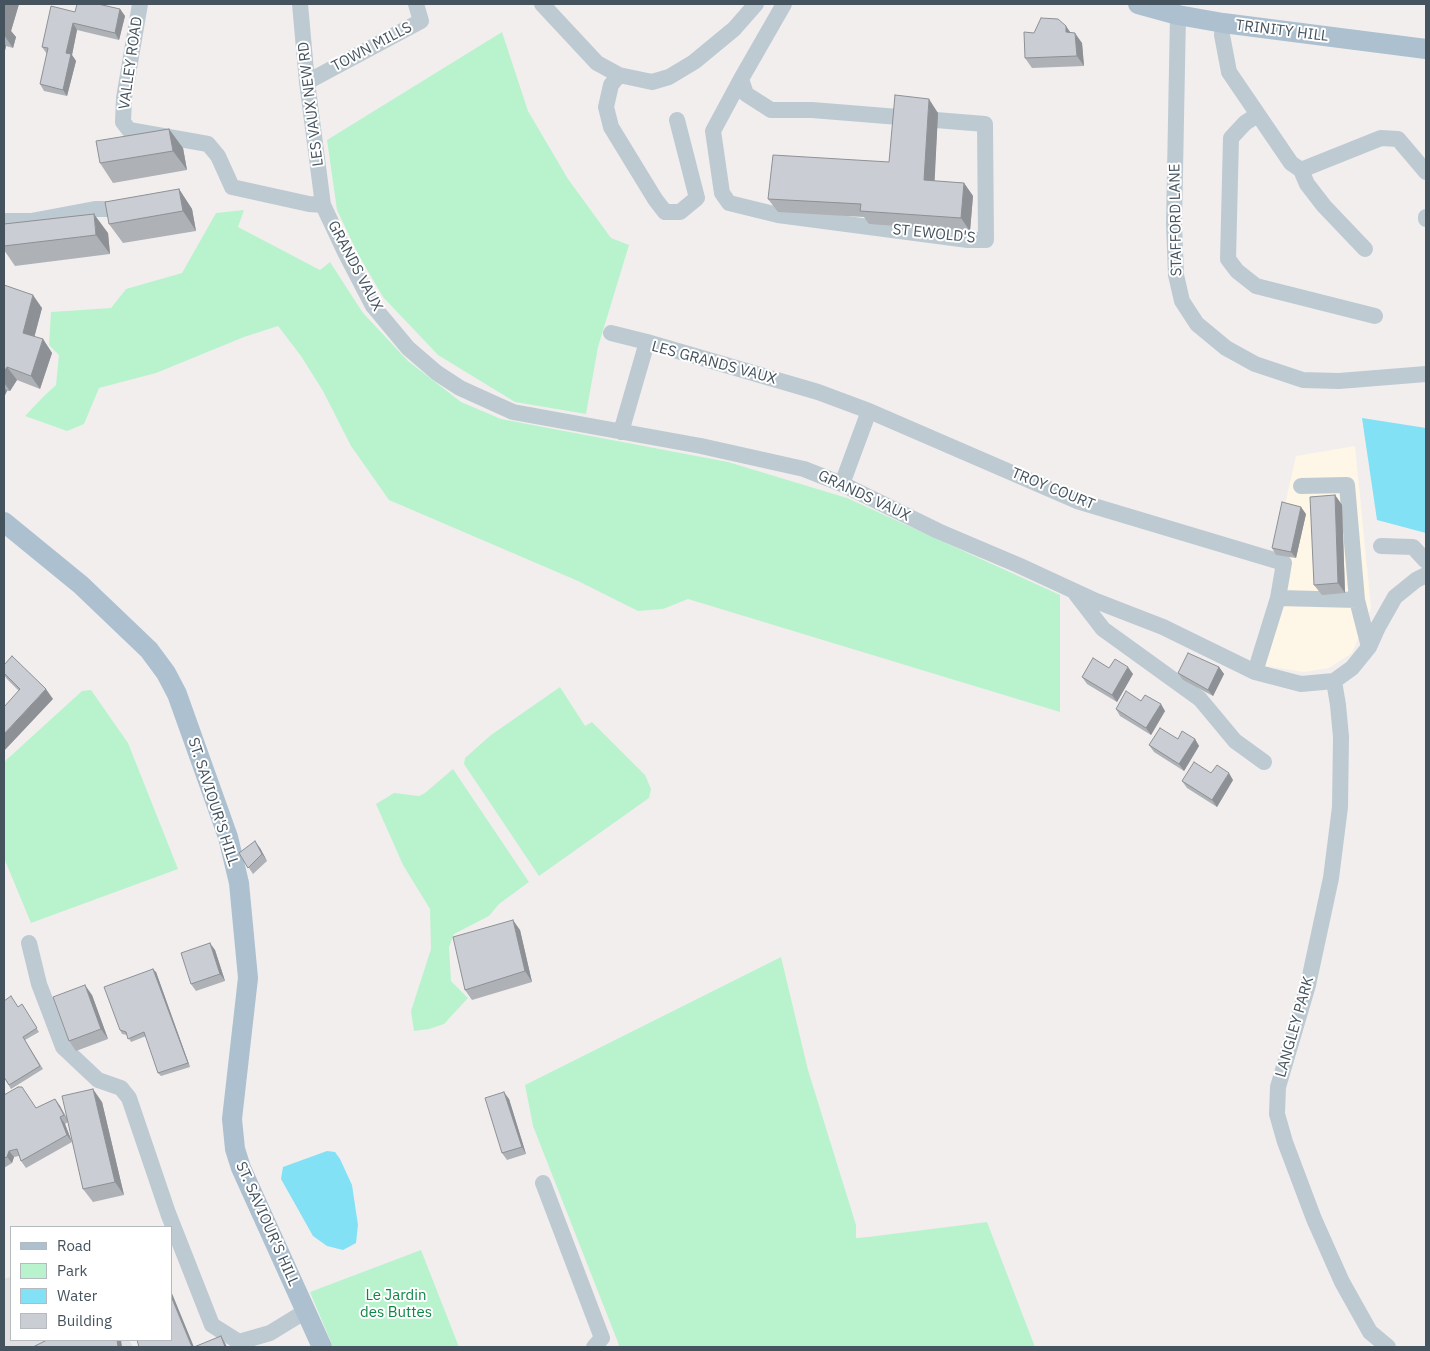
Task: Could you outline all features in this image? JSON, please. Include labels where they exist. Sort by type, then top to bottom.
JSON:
[{"type":"main road","name":"TRINITY HILL","points":[[1138,4],[1178,15],[1223,23],[1426,49]]},
{"type":"main road","name":"ST. SAVIOUR'S HILL","points":[[4,522],[81,585],[149,650],[166,673],[177,694],[228,837],[239,883],[248,978],[232,1119],[234,1149],[322,1347]]},
{"type":"street","name":"VALLEY ROAD","points":[[140,4],[124,98],[123,122],[128,130],[208,144],[218,156],[232,187],[309,204],[323,205]]},
{"type":"street","name":"LES VAUX NEW RD","points":[[300,4],[307,82],[323,205]]},
{"type":"street","name":"TOWN MILLS","points":[[307,82],[421,21],[416,4]]},
{"type":"street","points":[[542,4],[597,63],[619,76],[652,82],[669,77],[694,62],[734,29],[756,4]]},
{"type":"street","points":[[741,79],[784,4]]},
{"type":"street","name":"STAFFORD LANE","points":[[1178,15],[1174,224],[1176,275],[1182,301],[1197,324],[1226,348],[1255,364],[1303,380],[1339,381],[1426,374]]},
{"type":"street","points":[[1223,23],[1222,35],[1230,72],[1257,115],[1291,163],[1302,170],[1307,184],[1324,206],[1365,249]]},
{"type":"street","points":[[619,76],[611,85],[606,107],[611,127],[664,212],[680,212],[697,198],[677,120]]},
{"type":"street","name":"ST EWOLD'S","points":[[741,79],[746,94],[771,110],[812,110],[985,124],[986,240],[968,240],[778,215],[747,209],[729,203],[722,193],[713,131],[741,79]]},
{"type":"street","points":[[1257,115],[1245,123],[1230,138],[1228,259],[1237,271],[1256,286],[1375,316]]},
{"type":"street","points":[[1302,170],[1381,138],[1398,138],[1426,172]]},
{"type":"street","name":"GRANDS VAUX","points":[[323,205],[373,306],[408,348],[437,373],[460,388],[513,412],[744,455],[804,469],[842,484],[938,531],[1073,591],[1164,627],[1255,672],[1301,684],[1334,681]]},
{"type":"street","points":[[4,221],[31,221],[95,209],[113,208]]},
{"type":"street","points":[[611,333],[647,342]]},
{"type":"street","name":"LES GRANDS VAUX","points":[[621,432],[647,342],[818,392],[869,411]]},
{"type":"street","points":[[842,484],[869,411]]},
{"type":"street","name":"TROY COURT","points":[[869,411],[1077,501],[1284,563],[1278,598]]},
{"type":"street","points":[[1301,486],[1348,485],[1357,600],[1369,647]]},
{"type":"street","points":[[1381,546],[1413,546],[1426,561]]},
{"type":"street","points":[[1334,681],[1352,668],[1369,647],[1395,598],[1416,580],[1426,575]]},
{"type":"street","points":[[1073,591],[1103,629],[1200,699],[1235,741],[1264,762]]},
{"type":"street","points":[[1255,672],[1278,598],[1357,600]]},
{"type":"street","name":"LANGLEY PARK","points":[[1334,681],[1341,737],[1339,816],[1331,878],[1308,985],[1278,1087],[1277,1114],[1304,1194],[1342,1282],[1370,1332],[1388,1347]]},
{"type":"street","points":[[29,943],[40,984],[63,1047],[98,1080],[121,1088],[129,1098],[168,1212],[212,1325],[239,1342],[270,1334],[306,1311]]},
{"type":"street","points":[[544,1183],[602,1338],[594,1347]]},
{"type":"shaded area","points":[[1355,446],[1371,608],[1352,653],[1329,668],[1304,672],[1265,666],[1290,578],[1291,562],[1274,554],[1296,456]]},
{"type":"shaded area","points":[[10,1277],[10,1341],[130,1341],[133,1347],[4,1347],[4,1279]]},
{"type":"green space","points":[[502,32],[528,111],[568,179],[611,238],[629,245],[598,347],[586,414],[515,402],[438,355],[383,297],[358,254],[337,210],[327,140]]},
{"type":"green space","points":[[244,210],[238,227],[320,270],[330,262],[363,313],[408,361],[461,402],[501,419],[728,462],[847,498],[1060,595],[1060,712],[688,599],[663,609],[638,611],[578,581],[389,500],[351,446],[323,391],[301,356],[278,326],[244,337],[156,373],[99,388],[84,424],[67,431],[25,416],[56,385],[59,355],[49,345],[51,312],[111,308],[126,289],[182,273],[216,213]]},
{"type":"green space","points":[[560,687],[585,726],[592,722],[645,775],[651,789],[649,798],[539,876],[464,764],[465,758],[491,735]]},
{"type":"green space","points":[[91,690],[128,743],[178,869],[31,923],[4,858],[4,762],[82,691]]},
{"type":"green space","points":[[453,769],[529,882],[499,904],[489,916],[454,934],[449,947],[451,981],[468,998],[444,1024],[414,1031],[411,1011],[431,949],[430,909],[403,865],[376,804],[394,793],[419,796]]},
{"type":"green space","points":[[781,957],[808,1070],[856,1225],[856,1238],[987,1222],[1035,1347],[616,1347],[619,1345],[533,1126],[525,1085]]},
{"type":"green space","name":"Le Jardin des Buttes","points":[[421,1250],[459,1347],[333,1347],[310,1292]]},
{"type":"water","points":[[1362,418],[1426,428],[1426,533],[1377,520]]},
{"type":"water","points":[[327,1151],[335,1152],[352,1185],[358,1225],[356,1243],[343,1250],[327,1246],[313,1236],[281,1179],[283,1167]]},
{"type":"building","points":[[77,4],[98,4],[120,9],[115,33],[73,23],[66,53],[71,54],[63,90],[40,84],[48,48],[42,47],[51,6],[75,12]]},
{"type":"building","points":[[1041,18],[1058,19],[1066,26],[1066,32],[1075,33],[1077,56],[1025,58],[1024,32],[1034,33]]},
{"type":"building","points":[[895,95],[929,99],[924,180],[964,183],[961,218],[860,211],[861,204],[768,199],[773,155],[889,162]]},
{"type":"building","points":[[169,129],[173,151],[100,163],[96,141]]},
{"type":"building","points":[[179,189],[183,211],[109,224],[105,202]]},
{"type":"building","points":[[94,214],[96,235],[4,246],[4,224]]},
{"type":"building","points":[[4,285],[33,295],[23,333],[43,339],[31,376],[7,367],[4,372]]},
{"type":"building","points":[[1335,495],[1338,583],[1314,585],[1310,497]]},
{"type":"building","points":[[1282,502],[1301,507],[1291,552],[1272,548]]},
{"type":"building","points":[[1188,653],[1219,667],[1208,690],[1178,673]]},
{"type":"building","points":[[12,656],[46,689],[4,734],[4,707],[20,689],[4,673],[4,665]]},
{"type":"building","points":[[1093,658],[1109,668],[1115,659],[1128,667],[1112,695],[1082,677]]},
{"type":"building","points":[[1126,691],[1141,701],[1145,695],[1161,704],[1146,728],[1116,709]]},
{"type":"building","points":[[1160,728],[1178,739],[1182,731],[1195,739],[1179,764],[1149,745]]},
{"type":"building","points":[[1194,762],[1211,773],[1217,765],[1229,773],[1212,800],[1182,781]]},
{"type":"building","points":[[255,841],[262,854],[248,868],[239,853]]},
{"type":"building","points":[[513,920],[525,971],[465,990],[453,937]]},
{"type":"building","points":[[210,943],[220,974],[191,984],[181,953]]},
{"type":"building","points":[[153,969],[188,1063],[158,1073],[144,1032],[128,1039],[126,1032],[120,1030],[104,987]]},
{"type":"building","points":[[85,985],[101,1029],[69,1041],[53,997]]},
{"type":"building","points":[[11,996],[18,1007],[22,1004],[37,1028],[23,1037],[40,1066],[9,1085],[4,1077],[4,1001]]},
{"type":"building","points":[[18,1087],[22,1087],[36,1108],[55,1099],[64,1115],[60,1117],[67,1135],[21,1161],[17,1149],[9,1151],[7,1157],[4,1158],[4,1095]]},
{"type":"building","points":[[93,1089],[115,1182],[83,1189],[62,1096]]},
{"type":"building","points":[[504,1092],[522,1147],[502,1153],[485,1098]]},
{"type":"building","points":[[172,1298],[192,1347],[139,1347],[137,1341],[172,1341]]},
{"type":"building","points":[[221,1336],[225,1347],[194,1347]]},
{"type":"building","points":[[45,1341],[117,1341],[118,1347],[33,1347]]}]
